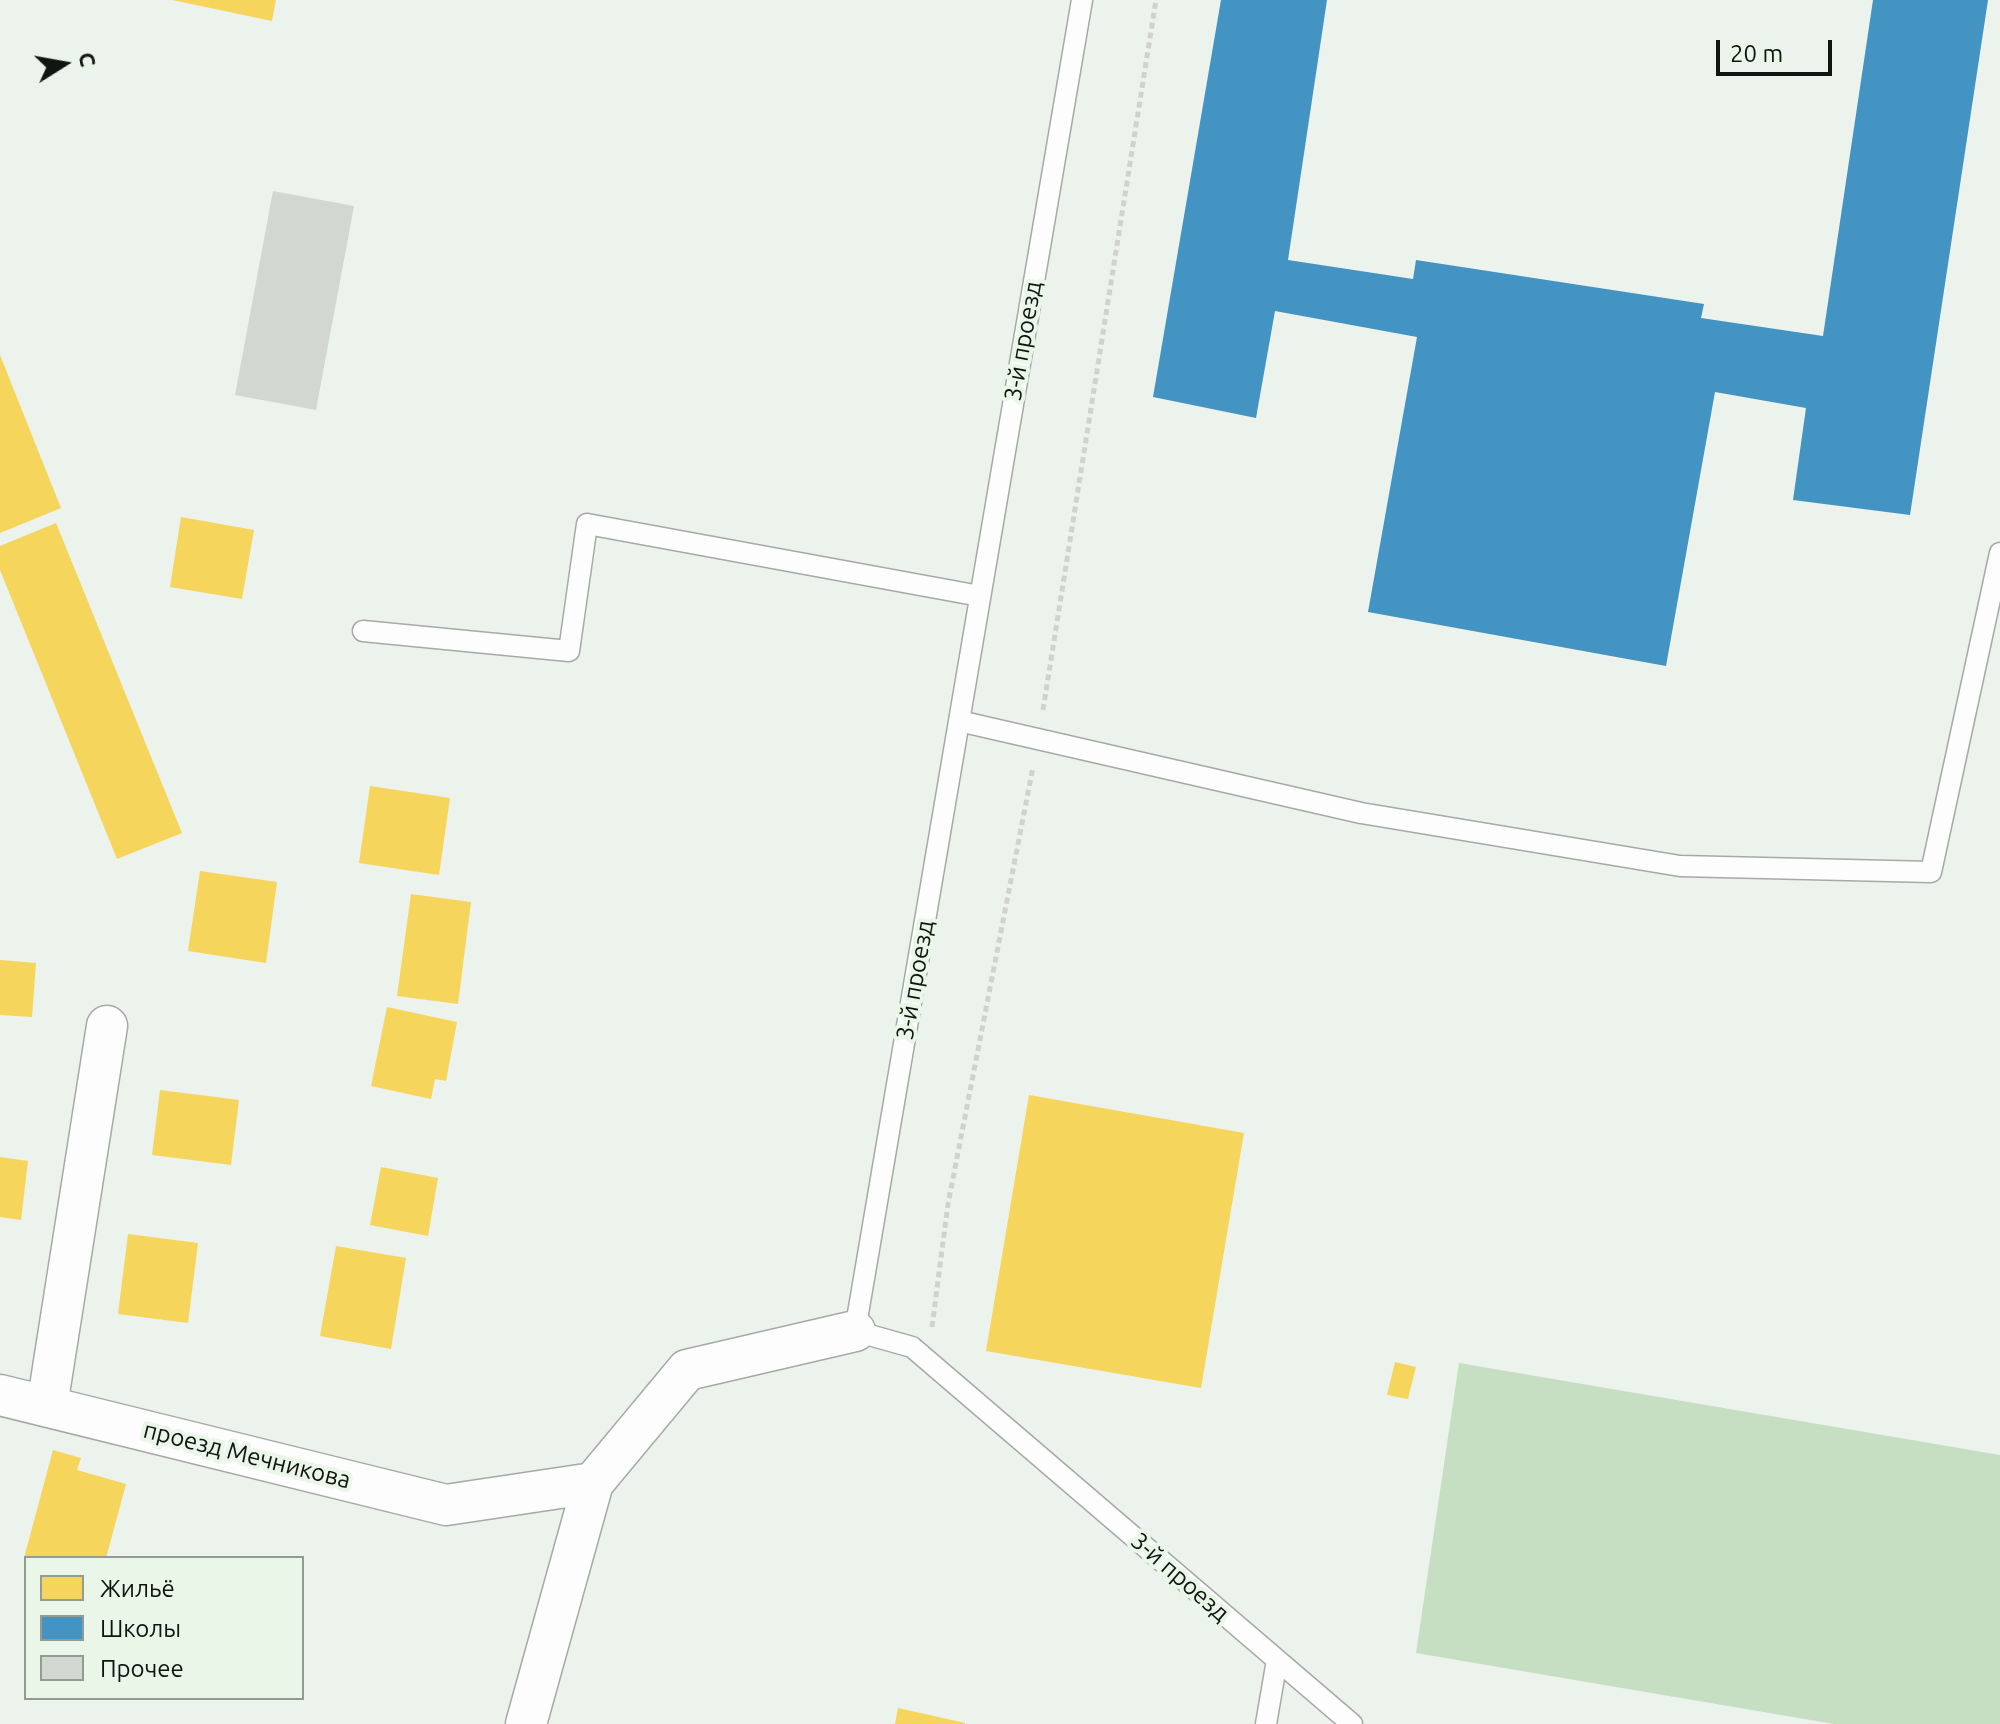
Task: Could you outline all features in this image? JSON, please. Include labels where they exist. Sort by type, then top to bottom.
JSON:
[{"type":"street","points":[[47,1406],[107,1026]]},
{"type":"street","points":[[526,1724],[593,1483],[687,1370],[855,1331]]},
{"type":"street","name":"проезд Мечникова","points":[[0,1395],[446,1505],[593,1483]]},
{"type":"lane","name":"3-й проезд","points":[[1082,0],[855,1331],[912,1347],[1352,1724]]},
{"type":"lane","points":[[363,631],[569,651],[587,524],[980,596]]},
{"type":"lane","points":[[959,721],[1361,813],[1680,866],[1931,872],[2000,553]]},
{"type":"lane","points":[[1266,1724],[1277,1660]]},
{"type":"path","points":[[912,1347],[934,1326],[948,1204],[1039,740],[1156,0]]},
{"type":"green space","points":[[1459,1363],[2000,1455],[2000,1724],[1834,1724],[1416,1653]]},
{"type":"building: Жильё","points":[[172,0],[276,0],[272,21]]},
{"type":"building: Жильё","points":[[0,355],[61,508],[0,533]]},
{"type":"building: Жильё","points":[[181,517],[254,530],[242,599],[170,587]]},
{"type":"building: Жильё","points":[[56,523],[182,833],[117,859],[0,570],[0,546]]},
{"type":"building: Жильё","points":[[370,786],[450,798],[439,875],[359,863]]},
{"type":"building: Жильё","points":[[200,871],[277,882],[266,963],[188,951]]},
{"type":"building: Жильё","points":[[411,894],[471,902],[458,1004],[397,996]]},
{"type":"building: Жильё","points":[[0,960],[36,963],[32,1017],[0,1015]]},
{"type":"building: Жильё","points":[[387,1007],[457,1022],[446,1081],[435,1079],[431,1099],[371,1086]]},
{"type":"building: Жильё","points":[[160,1090],[239,1100],[231,1165],[152,1155]]},
{"type":"building: Жильё","points":[[1029,1095],[1244,1133],[1201,1388],[986,1351]]},
{"type":"building: Жильё","points":[[0,1157],[28,1161],[21,1220],[0,1217]]},
{"type":"building: Жильё","points":[[381,1167],[438,1178],[428,1236],[370,1225]]},
{"type":"building: Жильё","points":[[128,1234],[198,1243],[188,1323],[118,1314]]},
{"type":"building: Жильё","points":[[336,1246],[406,1258],[391,1349],[320,1336]]},
{"type":"building: Жильё","points":[[1395,1362],[1416,1367],[1408,1399],[1387,1395]]},
{"type":"building: Жильё","points":[[53,1450],[81,1458],[77,1470],[126,1484],[107,1556],[25,1556]]},
{"type":"building: Жильё","points":[[898,1708],[965,1723],[965,1724],[895,1724]]},
{"type":"building: Школы","points":[[1221,0],[1327,0],[1288,260],[1413,279],[1416,260],[1704,304],[1701,318],[1823,336],[1873,0],[1988,0],[1910,515],[1793,500],[1806,408],[1715,392],[1666,666],[1368,612],[1417,337],[1275,311],[1256,418],[1153,397]]},
{"type":"building: Прочее","points":[[273,191],[354,206],[316,410],[235,395]]}]
